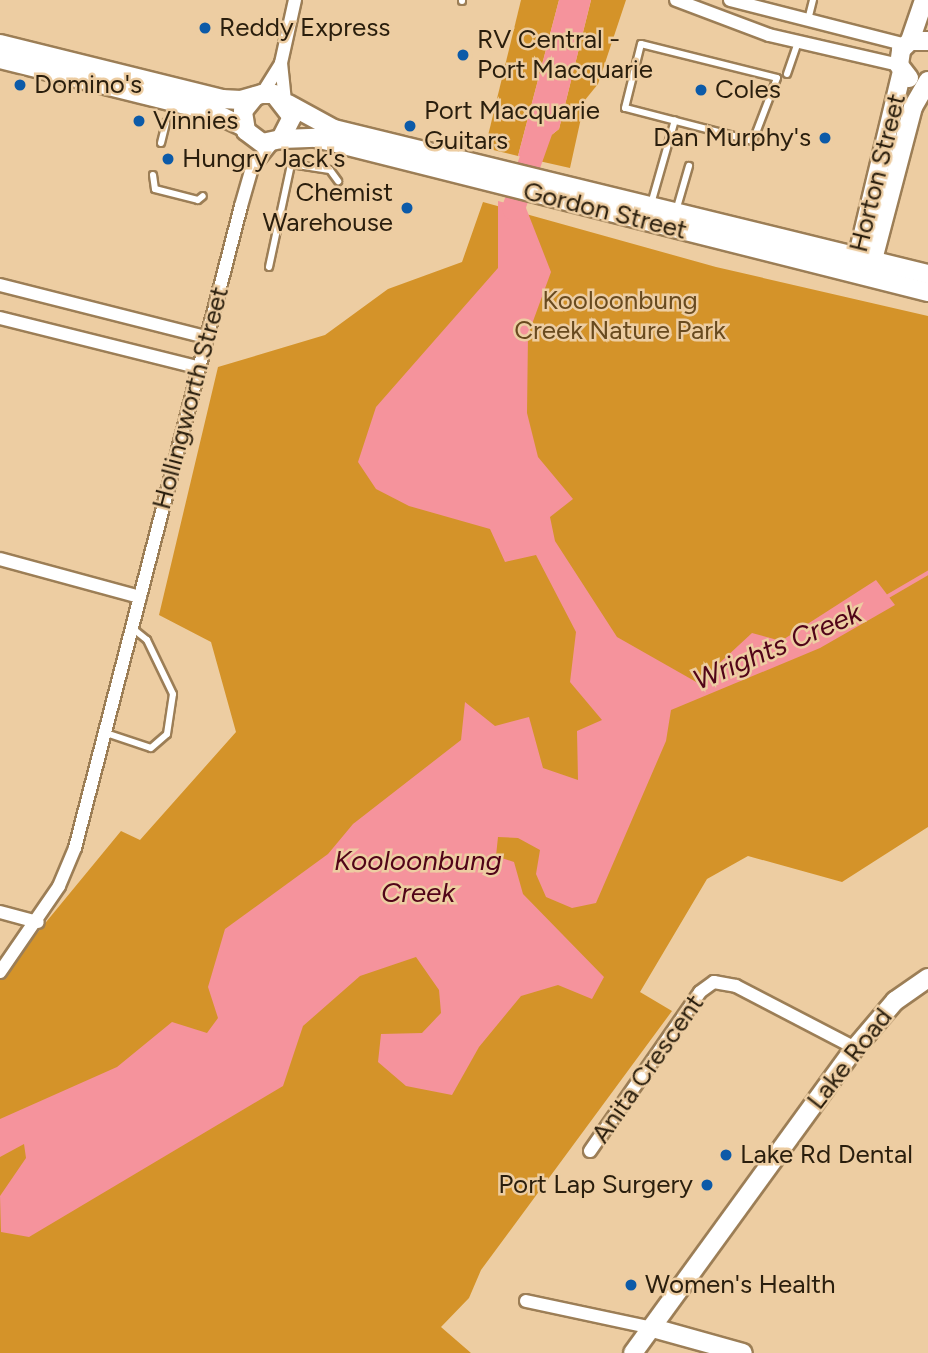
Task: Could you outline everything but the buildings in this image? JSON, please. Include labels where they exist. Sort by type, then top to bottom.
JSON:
[{"type":"main road","points":[[923,0],[908,43],[928,41]]},
{"type":"main road","name":"Horton Street","points":[[863,267],[908,43]]},
{"type":"main road","points":[[0,44],[222,99],[259,95],[286,102],[292,122],[276,141],[246,131],[210,111],[0,59]]},
{"type":"main road","points":[[901,68],[916,81],[928,80]]},
{"type":"main road","points":[[863,267],[913,107],[928,80]]},
{"type":"main road","points":[[246,131],[243,110],[259,95]]},
{"type":"main road","name":"Gordon Street","points":[[286,102],[322,125],[506,178]]},
{"type":"main road","name":"Gordon Street","points":[[276,141],[316,138],[541,186],[863,267],[928,274]]},
{"type":"main road","name":"Gordon Street","points":[[541,186],[676,213],[863,267],[928,292]]},
{"type":"main road","name":"Lake Road","points":[[633,1353],[855,1048],[895,1001],[928,978]]},
{"type":"main road","points":[[653,1328],[743,1353]]},
{"type":"street","points":[[286,102],[281,63],[295,0]]},
{"type":"street","points":[[730,0],[908,43]]},
{"type":"street","points":[[681,1],[798,42],[901,68]]},
{"type":"street","points":[[259,95],[281,63]]},
{"type":"street","name":"Hollingworth Street","points":[[246,131],[253,168]]},
{"type":"street","name":"Hollingworth Street","points":[[0,972],[38,922],[70,862],[106,733],[197,367],[253,168],[276,141]]},
{"type":"street","points":[[0,285],[205,337]]},
{"type":"street","points":[[0,318],[197,367]]},
{"type":"street","points":[[0,559],[140,597]]},
{"type":"street","points":[[0,912],[38,922]]},
{"type":"street","name":"Anita Crescent","points":[[590,1151],[700,992],[713,982],[736,986],[855,1048]]},
{"type":"street","points":[[526,1301],[653,1328]]},
{"type":"lane","points":[[808,20],[813,0]]},
{"type":"lane","points":[[787,74],[798,42]]},
{"type":"lane","points":[[641,44],[777,78],[753,141],[675,120],[625,108],[641,44]]},
{"type":"lane","points":[[650,206],[675,120]]},
{"type":"lane","points":[[161,143],[166,123]]},
{"type":"lane","points":[[269,267],[291,164],[330,170],[338,181]]},
{"type":"lane","points":[[676,213],[689,166]]},
{"type":"lane","points":[[153,175],[155,190],[198,200],[204,196]]},
{"type":"lane","points":[[106,733],[151,748],[167,734],[173,694],[147,640],[132,628]]},
{"type":"green space","points":[[521,0],[559,0],[518,156],[485,148]]},
{"type":"green space","points":[[591,0],[626,0],[598,84],[585,100],[570,168],[539,161],[544,141],[559,129]]},
{"type":"green space","name":"Kooloonbung Creek Nature Park","points":[[483,202],[716,267],[928,316],[928,827],[842,882],[748,856],[707,879],[640,992],[672,1011],[481,1270],[469,1298],[441,1327],[471,1353],[0,1353],[0,978],[121,831],[140,840],[236,732],[211,642],[159,615],[218,367],[325,335],[388,289],[462,262]]},
{"type":"water","points":[[559,0],[591,0],[559,129],[544,141],[539,161],[518,156]]},
{"type":"water","name":"Kooloonbung Creek","points":[[498,201],[526,208],[551,272],[528,335],[527,413],[538,457],[573,499],[550,517],[555,541],[617,637],[698,683],[752,633],[781,641],[876,580],[895,605],[820,648],[671,710],[666,741],[596,903],[572,908],[546,897],[536,874],[540,850],[518,838],[498,837],[496,856],[514,862],[523,894],[604,977],[592,999],[558,985],[521,996],[479,1047],[452,1095],[406,1086],[378,1062],[381,1034],[422,1033],[441,1013],[439,990],[416,957],[360,976],[303,1026],[283,1086],[29,1237],[1,1232],[0,1196],[26,1158],[24,1144],[0,1157],[0,1119],[117,1067],[172,1022],[207,1033],[218,1018],[208,987],[225,929],[328,854],[353,824],[461,740],[465,702],[495,726],[529,717],[543,768],[578,780],[577,731],[602,720],[570,682],[576,632],[536,555],[505,562],[490,529],[409,506],[376,489],[358,462],[376,407],[498,268]]},
{"type":"waterway","points":[[513,208],[540,132]]},
{"type":"waterway","name":"Wrights Creek","points":[[885,598],[928,573]]},
{"type":"place","name":"Reddy Express","points":[[205,28]]},
{"type":"place","name":"RV Central - Port Macquarie","points":[[463,55]]},
{"type":"place","name":"Domino's","points":[[20,85]]},
{"type":"place","name":"Coles","points":[[701,90]]},
{"type":"place","name":"Vinnies","points":[[139,121]]},
{"type":"place","name":"Port Macquarie Guitars","points":[[410,126]]},
{"type":"place","name":"Dan Murphy's","points":[[825,138]]},
{"type":"place","name":"Hungry Jack's","points":[[168,159]]},
{"type":"place","name":"Chemist Warehouse","points":[[407,208]]},
{"type":"place","name":"Lake Rd Dental","points":[[726,1155]]},
{"type":"place","name":"Port Lap Surgery","points":[[707,1185]]},
{"type":"place","name":"Women's Health","points":[[631,1285]]}]
